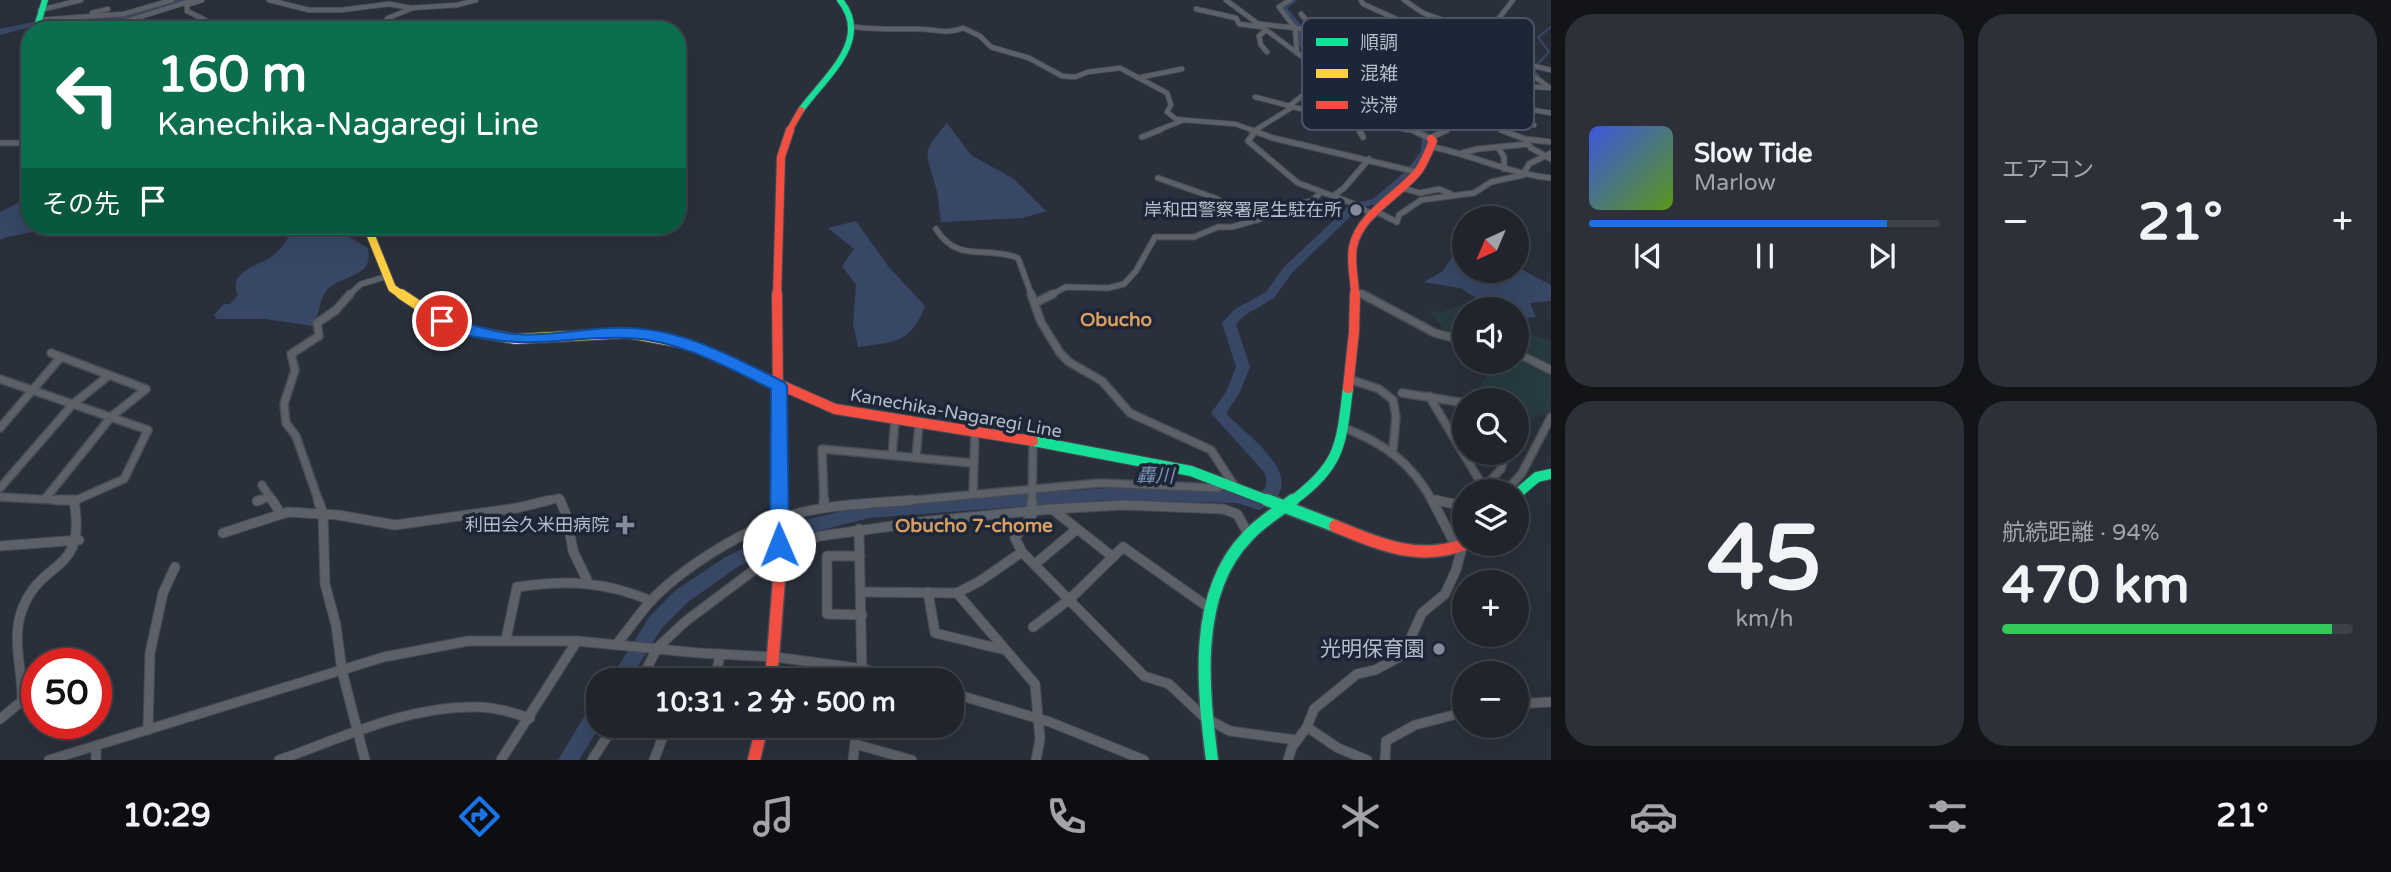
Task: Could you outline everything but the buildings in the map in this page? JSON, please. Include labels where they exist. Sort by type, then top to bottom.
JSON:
[{"type":"street","points":[[38,21],[45,0]]},
{"type":"street","points":[[40,21],[67,1],[81,0]]},
{"type":"street","points":[[52,21],[124,14],[172,0]]},
{"type":"street","points":[[127,21],[194,0]]},
{"type":"street","points":[[202,0],[187,5],[187,11],[205,20]]},
{"type":"street","points":[[269,0],[312,10],[352,9],[388,4],[414,8],[457,5],[476,0]]},
{"type":"street","points":[[773,668],[780,567],[777,234],[781,157],[788,133],[804,105],[846,50],[855,27],[851,14],[840,0]]},
{"type":"street","points":[[1226,0],[1302,56]]},
{"type":"street","points":[[1290,0],[1279,7],[1279,10],[1295,28],[1297,52]]},
{"type":"street","points":[[1361,0],[1363,4],[1394,18]]},
{"type":"street","points":[[1404,0],[1423,13],[1437,18]]},
{"type":"street","points":[[1499,18],[1513,0]]},
{"type":"street","points":[[383,21],[414,8]]},
{"type":"street","points":[[89,16],[108,9]]},
{"type":"street","points":[[1196,9],[1236,18],[1239,24],[1302,29]]},
{"type":"street","points":[[1301,14],[1304,18]]},
{"type":"street","points":[[855,27],[880,30],[921,29],[951,33],[963,28],[983,38],[991,47],[1029,58],[1062,76],[1074,77],[1116,67],[1169,95],[1169,115],[1185,120],[1235,124],[1254,132],[1417,172]]},
{"type":"street","points":[[1263,27],[1259,36],[1261,45],[1267,52]]},
{"type":"street","points":[[1141,78],[1182,69]]},
{"type":"street","points":[[1535,77],[1551,88]]},
{"type":"street","points":[[1255,97],[1302,111]]},
{"type":"street","points":[[1302,97],[1254,132],[1248,141],[1298,183],[1397,222],[1396,218],[1403,209],[1422,200],[1474,193],[1491,182],[1523,175]]},
{"type":"street","points":[[1142,137],[1185,120]]},
{"type":"street","points":[[1359,130],[1363,137]]},
{"type":"street","points":[[1406,130],[1504,169],[1523,175],[1551,178]]},
{"type":"street","points":[[1212,760],[1203,700],[1212,609],[1224,569],[1248,535],[1278,504],[1331,463],[1337,454],[1349,379],[1355,290],[1352,245],[1376,214],[1417,172],[1434,136],[1445,130]]},
{"type":"street","points":[[1502,130],[1527,141],[1551,159]]},
{"type":"street","points":[[1462,153],[1484,147],[1499,149],[1527,141],[1551,142]]},
{"type":"street","points":[[0,143],[21,143]]},
{"type":"street","points":[[1499,149],[1504,158],[1504,169]]},
{"type":"street","points":[[1523,175],[1529,163],[1551,153]]},
{"type":"street","points":[[1333,196],[1344,188],[1369,159]]},
{"type":"street","points":[[1158,178],[1215,198],[1257,220]]},
{"type":"street","points":[[1402,188],[1420,193],[1439,189],[1455,195]]},
{"type":"street","points":[[1035,303],[1066,287],[1108,288],[1124,284],[1136,271],[1155,237],[1194,237],[1218,227],[1232,228],[1257,220],[1269,210],[1312,201],[1321,192]]},
{"type":"street","points":[[616,645],[652,601],[695,565],[723,547],[779,521],[824,508],[1100,483],[1217,488],[1233,486],[1211,450],[1130,413],[1102,382],[1069,362],[1052,343],[1018,258],[1003,253],[950,249],[941,240],[936,229]]},
{"type":"street","name":"Kanechika-Nagaregi Line","points":[[370,235],[385,277],[396,292],[460,329],[515,339],[628,333],[672,339],[713,354],[779,386],[835,408],[895,420],[975,430],[1191,471],[1394,549],[1415,554],[1452,546]]},
{"type":"street","points":[[365,760],[342,671],[336,625],[326,584],[323,514],[296,436],[286,423],[284,404],[295,370],[291,354],[313,342],[318,336],[317,323],[337,308],[351,290],[368,280],[385,277]]},
{"type":"street","points":[[1355,290],[1435,333],[1452,338]]},
{"type":"street","points":[[45,499],[111,417],[146,389],[107,377],[51,353]]},
{"type":"street","points":[[0,428],[60,358]]},
{"type":"street","points":[[1529,359],[1551,370]]},
{"type":"street","points":[[0,488],[73,404],[107,377]]},
{"type":"street","points":[[0,379],[148,430],[124,478],[74,502],[0,497]]},
{"type":"street","points":[[1349,379],[1386,391],[1393,396],[1397,405],[1393,449]]},
{"type":"street","points":[[1402,393],[1452,400]]},
{"type":"street","points":[[1429,396],[1476,479]]},
{"type":"street","points":[[1517,479],[1551,416]]},
{"type":"street","points":[[892,455],[895,420]]},
{"type":"street","points":[[916,458],[919,423]]},
{"type":"street","points":[[1342,427],[1371,436],[1393,449],[1422,481],[1452,529]]},
{"type":"street","points":[[973,494],[975,430]]},
{"type":"street","points":[[1033,441],[1032,515],[1015,538],[1022,552],[1070,599],[1135,670],[1144,676],[1169,684],[1205,718],[1241,734],[1266,734],[1296,740]]},
{"type":"street","points":[[824,508],[822,449],[972,463]]},
{"type":"street","points":[[1491,479],[1502,465]]},
{"type":"street","points":[[1529,484],[1537,477],[1551,474]]},
{"type":"street","points":[[262,485],[281,514]]},
{"type":"street","points":[[257,501],[270,497]]},
{"type":"street","points":[[223,533],[288,512],[323,514],[394,525],[517,508],[559,498],[567,508],[573,552],[587,575],[587,580]]},
{"type":"street","points":[[1431,499],[1452,504]]},
{"type":"street","points":[[0,719],[22,701],[18,651],[20,614],[27,599],[76,549],[79,523],[74,502]]},
{"type":"street","points":[[646,668],[656,647],[695,614],[766,561],[793,546],[820,536],[859,529],[1032,510],[1123,505],[1223,509],[1237,514],[1248,535]]},
{"type":"street","points":[[1052,509],[1113,557]]},
{"type":"street","points":[[859,529],[863,668]]},
{"type":"street","points":[[1035,564],[1077,529]]},
{"type":"street","points":[[0,546],[79,540]]},
{"type":"street","points":[[1033,627],[1070,599],[1123,547],[1212,609]]},
{"type":"street","points":[[861,592],[957,593],[980,581],[1022,552]]},
{"type":"street","points":[[860,556],[827,556],[827,614],[862,615]]},
{"type":"street","points":[[1288,760],[1314,709],[1357,674],[1375,670],[1403,655],[1422,614],[1445,594],[1459,556]]},
{"type":"street","points":[[148,730],[150,653],[163,593],[175,567]]},
{"type":"street","points":[[506,639],[517,587],[587,580],[633,592],[652,601]]},
{"type":"street","points":[[928,592],[935,632],[1006,651]]},
{"type":"street","points":[[957,593],[1035,684],[1040,739],[1036,760]]},
{"type":"street","points":[[48,760],[429,647],[506,639],[577,641],[775,657],[856,668]]},
{"type":"street","points":[[500,760],[530,718],[577,641]]},
{"type":"street","points":[[717,668],[720,654]]},
{"type":"street","points":[[964,696],[1037,715],[1098,738],[1144,760]]},
{"type":"street","points":[[1529,703],[1551,702]]},
{"type":"street","points":[[282,760],[399,719],[453,709],[475,707],[530,718]]},
{"type":"street","points":[[1385,760],[1386,741],[1415,725],[1452,715]]},
{"type":"street","points":[[1307,727],[1338,748],[1367,760]]},
{"type":"street","points":[[592,760],[606,738]]},
{"type":"street","points":[[654,760],[662,738]]},
{"type":"street","points":[[754,760],[759,738]]},
{"type":"street","points":[[853,760],[856,738]]},
{"type":"street","points":[[855,744],[912,760]]},
{"type":"street","points":[[96,746],[96,760]]},
{"type":"shaded area","points":[[1452,308],[1452,335],[1446,333],[1430,310],[1440,313]]},
{"type":"shaded area","points":[[1529,332],[1551,342],[1551,412],[1529,417],[1529,388],[1479,386],[1489,374],[1529,374]]},
{"type":"water","points":[[947,123],[971,155],[1014,179],[1046,211],[1023,218],[941,222],[928,154],[932,142]]},
{"type":"water","points":[[21,202],[21,234],[0,240],[0,212]]},
{"type":"water","points":[[856,221],[888,266],[925,306],[913,328],[892,342],[858,347],[853,324],[856,285],[842,266],[854,249],[828,228]]},
{"type":"water","points":[[290,235],[346,235],[368,248],[369,258],[362,270],[327,290],[313,326],[265,319],[217,319],[214,315],[238,295],[237,280],[241,274],[275,254]]},
{"type":"water","points":[[1452,256],[1452,284],[1530,284],[1530,274],[1551,285],[1551,301],[1530,303],[1536,317],[1529,318],[1529,297],[1475,297],[1460,288],[1424,282],[1443,271]]},
{"type":"waterway","points":[[52,21],[138,14],[184,0]]},
{"type":"waterway","name":"轟川","points":[[1294,0],[1282,7],[1297,25],[1302,44]]},
{"type":"waterway","points":[[1534,68],[1549,52],[1538,37],[1551,27]]},
{"type":"waterway","points":[[0,32],[21,28]]},
{"type":"waterway","points":[[1534,70],[1541,79]]},
{"type":"waterway","name":"轟川","points":[[626,668],[656,622],[682,596],[730,563],[794,530],[869,511],[1109,494],[1237,497],[1259,503],[1274,487],[1270,469],[1218,413],[1232,394],[1243,367],[1229,323],[1240,312],[1270,295],[1288,270],[1355,206],[1377,201],[1412,171],[1426,151],[1427,139],[1416,130]]},
{"type":"waterway","name":"轟川","points":[[568,760],[586,731]]},
{"type":"traffic: fast","points":[[39,21],[45,0]]},
{"type":"traffic: fast","points":[[801,110],[837,64],[851,38],[853,25],[850,13],[840,0]]},
{"type":"traffic: fast","points":[[1212,760],[1206,708],[1205,653],[1208,626],[1222,574],[1246,537],[1304,492],[1329,467],[1340,444],[1348,388]]},
{"type":"traffic: fast","points":[[1033,441],[1191,471],[1335,526]]},
{"type":"traffic: fast","points":[[1529,484],[1537,477],[1551,474]]},
{"type":"traffic: fast","points":[[779,523],[780,567]]},
{"type":"traffic: slow","points":[[371,235],[392,288],[442,321],[460,329],[515,339],[628,333],[688,344]]},
{"type":"traffic: jam","points":[[779,523],[777,234],[781,157],[788,133],[801,110]]},
{"type":"traffic: jam","points":[[1348,388],[1355,317],[1352,254],[1354,242],[1372,216],[1418,170],[1427,157],[1433,141],[1431,139]]},
{"type":"traffic: jam","points":[[688,344],[835,409],[1033,441]]},
{"type":"traffic: jam","points":[[1335,526],[1399,550],[1432,553],[1452,549]]},
{"type":"traffic: jam","points":[[772,668],[780,567]]},
{"type":"traffic: jam","points":[[754,760],[759,738]]},
{"type":"place","name":"岸和田警察署尾生駐在所","points":[[1356,210]]},
{"type":"place","name":"利田会久米田病院","points":[[625,525]]},
{"type":"place","name":"光明保育園","points":[[1439,649]]},
{"type":"district","name":"Obucho","points":[[1116,320]]},
{"type":"district","name":"Obucho 7-chome","points":[[974,526]]},
{"type":"route","points":[[442,321],[460,329],[500,338],[628,333],[672,339],[713,354],[779,386],[779,545]]}]
